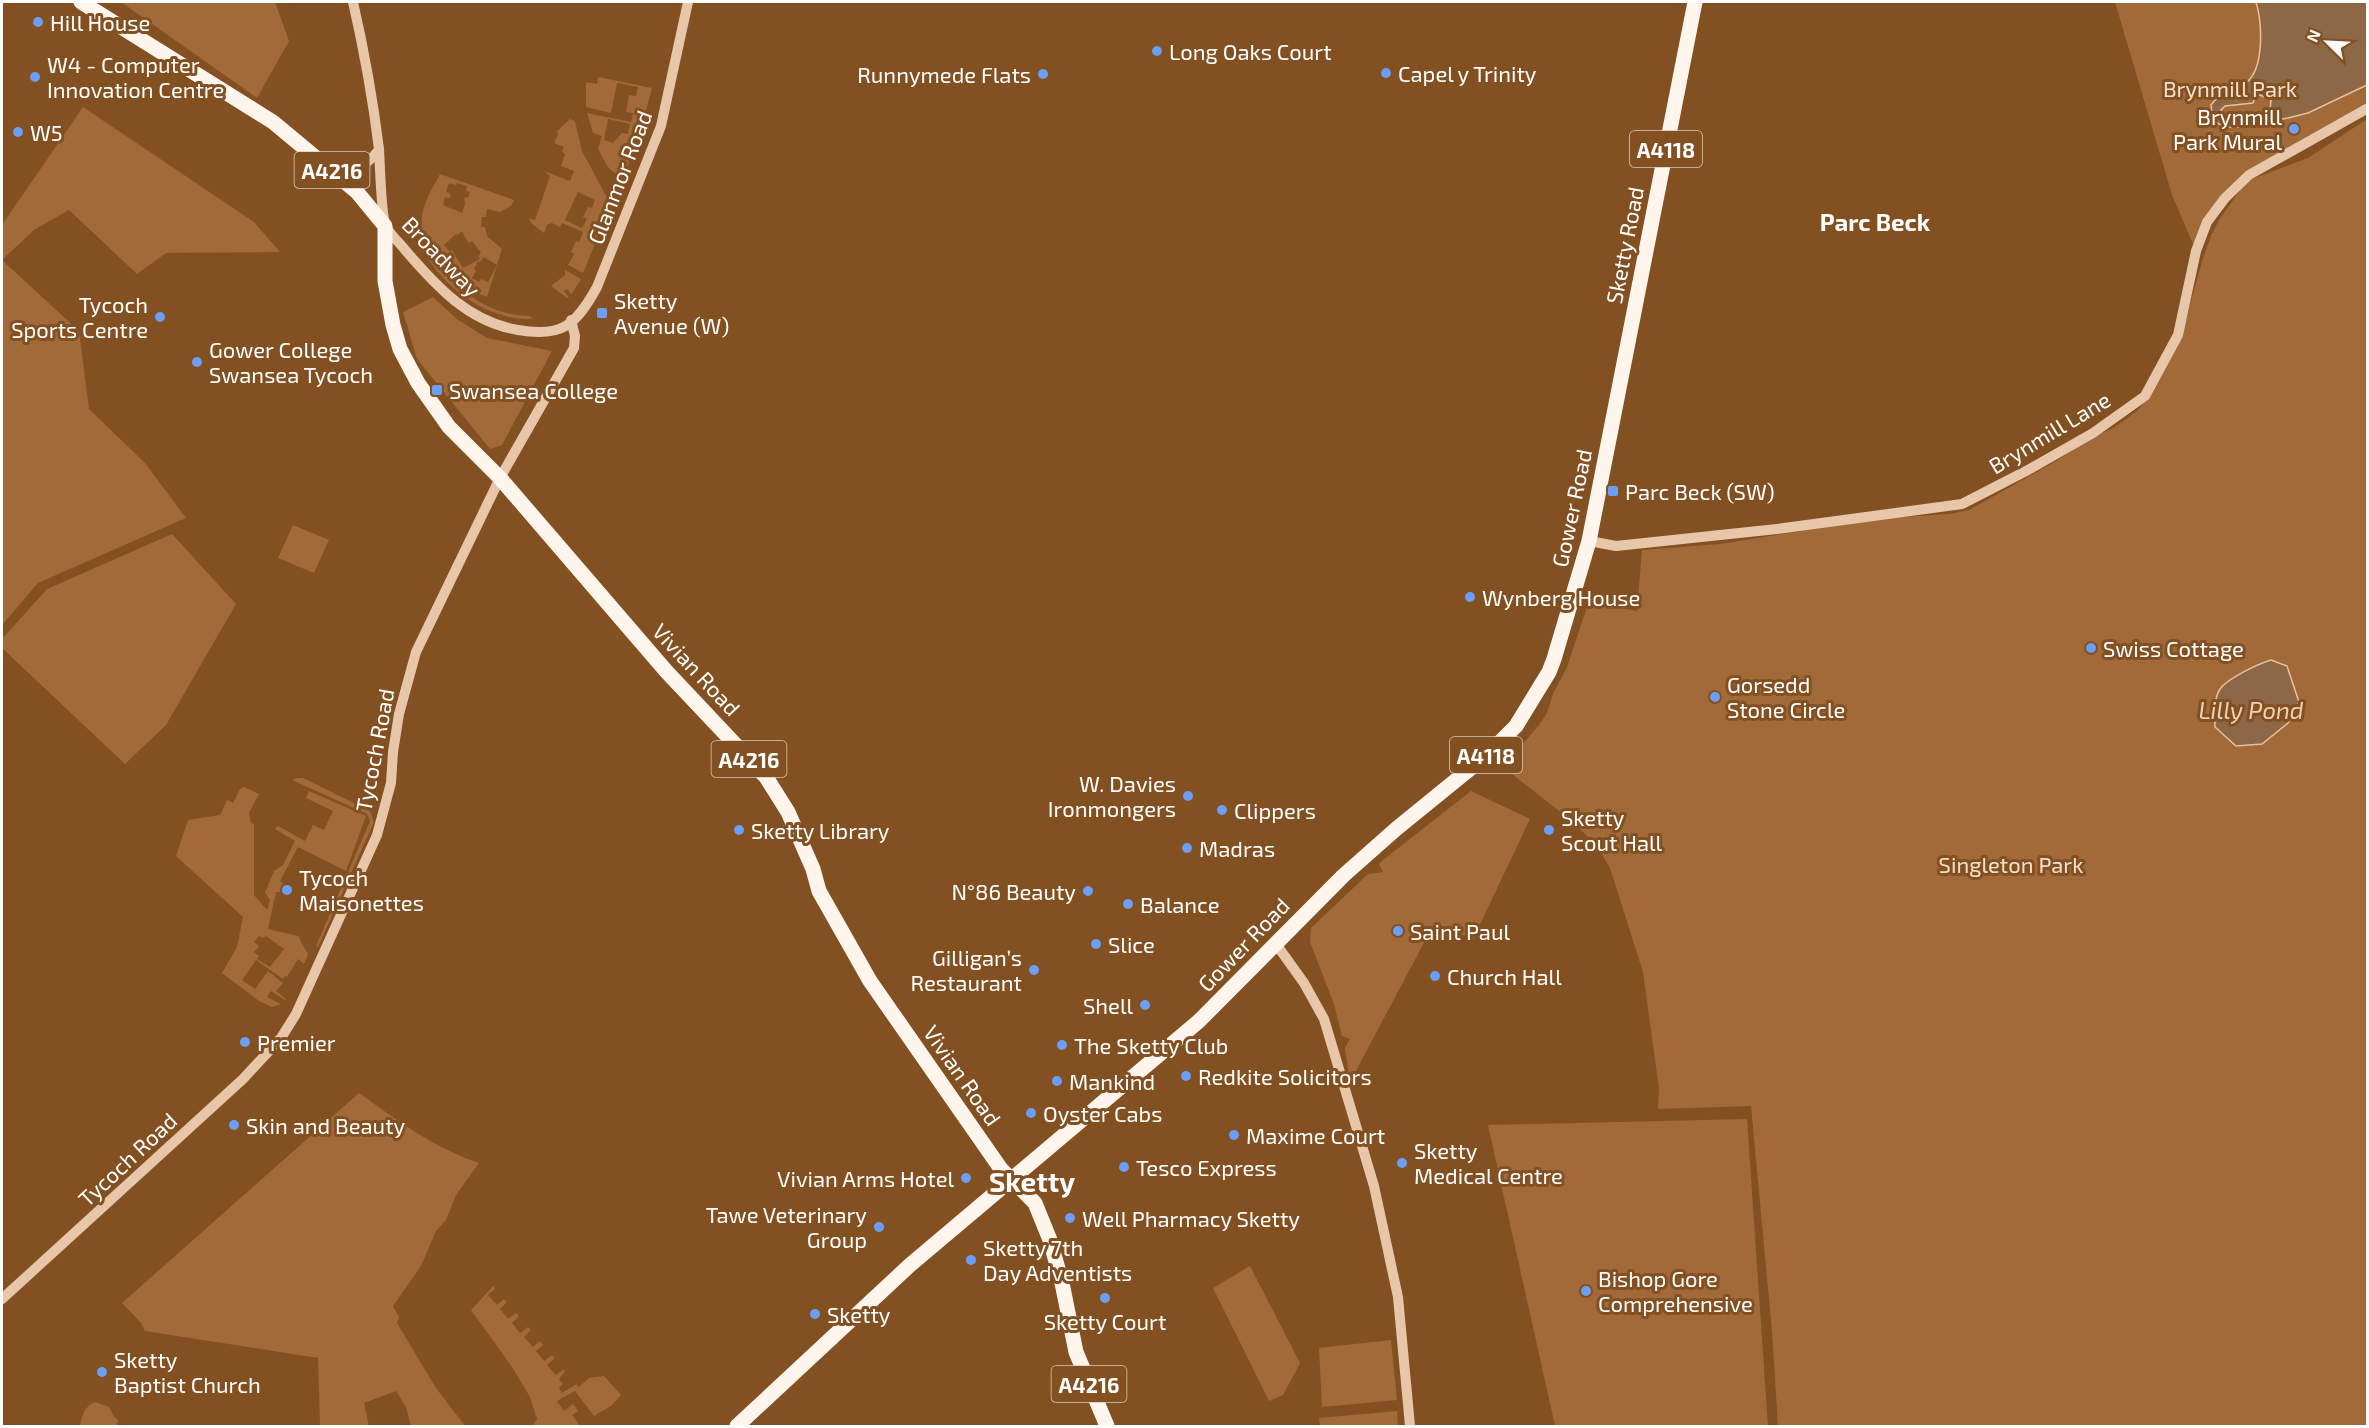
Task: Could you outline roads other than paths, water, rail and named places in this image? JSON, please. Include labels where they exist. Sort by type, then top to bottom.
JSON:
[{"type":"main road","name":"A4216","points":[[81,2],[242,100],[273,122],[328,166],[366,203],[385,226]]},
{"type":"main road","name":"Sketty Road","points":[[1617,391],[1695,2]]},
{"type":"main road","name":"A4216","points":[[366,203],[385,281]]},
{"type":"main road","name":"Vivian Road","points":[[385,226],[385,281],[393,325],[400,349],[418,383],[449,427],[500,478],[666,671],[766,777],[788,812],[813,869],[819,891],[870,981],[996,1163],[1012,1179]]},
{"type":"main road","name":"Gower Road","points":[[737,1426],[910,1265],[1200,1021],[1297,920],[1344,875],[1395,829],[1471,768],[1516,726],[1554,658],[1589,541],[1617,391]]},
{"type":"main road","name":"A4216","points":[[1012,1179],[1035,1203],[1050,1240],[1062,1282],[1076,1352],[1107,1426]]},
{"type":"street","points":[[353,2],[366,56],[379,150],[385,226]]},
{"type":"street","name":"Glanmor Road","points":[[572,321],[589,303],[597,287],[661,126],[688,2]]},
{"type":"street","name":"Brynmill Lane","points":[[1589,541],[1616,546],[1777,530],[1962,504],[2028,470],[2093,433],[2145,396],[2178,335],[2196,251],[2207,222],[2225,198],[2249,175],[2367,108]]},
{"type":"street","points":[[328,166],[357,169],[369,162],[379,150]]},
{"type":"street","name":"Broadway","points":[[385,226],[447,295],[470,313],[508,329],[539,334],[555,332],[572,321]]},
{"type":"street","name":"Tycoch Road","points":[[2,1299],[243,1079],[281,1038],[296,1014],[377,835],[391,783],[399,714],[416,652],[500,478],[574,348],[575,336],[572,321]]},
{"type":"street","points":[[1276,944],[1304,983],[1324,1019],[1374,1186],[1398,1297],[1410,1426]]},
{"type":"water","points":[[2256,2],[2367,2],[2367,85],[2308,113],[2288,118],[2238,127],[2224,127],[2213,120],[2211,105],[2219,97],[2246,83],[2256,67],[2260,44]],"holes":[[[2260,95],[2271,100],[2270,110],[2265,116],[2236,120],[2223,114],[2221,110],[2225,106],[2253,103],[2255,97]]]},
{"type":"water","name":"Lilly Pond","points":[[2271,660],[2287,666],[2299,702],[2288,723],[2262,744],[2236,746],[2215,727],[2218,693],[2236,676]]},
{"type":"place","name":"Hill House","points":[[38,22]]},
{"type":"place","name":"Long Oaks Court","points":[[1157,51]]},
{"type":"place","name":"Capel y Trinity","points":[[1386,73]]},
{"type":"place","name":"Runnymede Flats","points":[[1043,74]]},
{"type":"place","name":"W4 - Computer Innovation Centre","points":[[35,77]]},
{"type":"place","name":"Brynmill Park Mural","points":[[2294,129]]},
{"type":"place","name":"W5","points":[[18,132]]},
{"type":"place","name":"Sketty Avenue (W)","points":[[602,313]]},
{"type":"place","name":"Tycoch Sports Centre","points":[[160,317]]},
{"type":"place","name":"Gower College Swansea Tycoch","points":[[197,362]]},
{"type":"place","name":"Swansea College","points":[[437,390]]},
{"type":"place","name":"Parc Beck (SW)","points":[[1613,491]]},
{"type":"place","name":"Wynberg House","points":[[1470,597]]},
{"type":"place","name":"Swiss Cottage","points":[[2091,648]]},
{"type":"place","name":"Gorsedd Stone Circle","points":[[1715,697]]},
{"type":"place","name":"W. Davies Ironmongers","points":[[1188,796]]},
{"type":"place","name":"Clippers","points":[[1222,810]]},
{"type":"place","name":"Sketty Library","points":[[739,830]]},
{"type":"place","name":"Sketty Scout Hall","points":[[1549,830]]},
{"type":"place","name":"Madras","points":[[1187,848]]},
{"type":"place","name":"Tycoch Maisonettes","points":[[287,890]]},
{"type":"place","name":"N°86 Beauty","points":[[1088,891]]},
{"type":"place","name":"Balance","points":[[1128,904]]},
{"type":"place","name":"Saint Paul","points":[[1398,931]]},
{"type":"place","name":"Slice","points":[[1096,944]]},
{"type":"place","name":"Gilligan’s Restaurant","points":[[1034,970]]},
{"type":"place","name":"Church Hall","points":[[1435,976]]},
{"type":"place","name":"Shell","points":[[1145,1005]]},
{"type":"place","name":"Premier","points":[[245,1042]]},
{"type":"place","name":"The Sketty Club","points":[[1062,1045]]},
{"type":"place","name":"Redkite Solicitors","points":[[1186,1076]]},
{"type":"place","name":"Mankind","points":[[1057,1081]]},
{"type":"place","name":"Oyster Cabs","points":[[1031,1113]]},
{"type":"place","name":"Skin and Beauty","points":[[234,1125]]},
{"type":"place","name":"Maxime Court","points":[[1234,1135]]},
{"type":"place","name":"Sketty Medical Centre","points":[[1402,1163]]},
{"type":"place","name":"Tesco Express","points":[[1124,1167]]},
{"type":"place","name":"Vivian Arms Hotel","points":[[966,1178]]},
{"type":"place","name":"Well Pharmacy Sketty","points":[[1070,1218]]},
{"type":"place","name":"Tawe Veterinary Group","points":[[879,1227]]},
{"type":"place","name":"Sketty 7th Day Adventists","points":[[971,1260]]},
{"type":"place","name":"Bishop Gore Comprehensive","points":[[1586,1291]]},
{"type":"place","name":"Sketty Court","points":[[1105,1298]]},
{"type":"place","name":"Sketty","points":[[815,1314]]},
{"type":"place","name":"Sketty Baptist Church","points":[[102,1372]]},
{"type":"district","name":"Parc Beck","points":[[1875,221]]},
{"type":"district","name":"Sketty","points":[[1032,1181]]},
{"type":"park label","name":"Brynmill Park","points":[[2230,88]]},
{"type":"park label","name":"Singleton Park","points":[[2011,864]]}]
